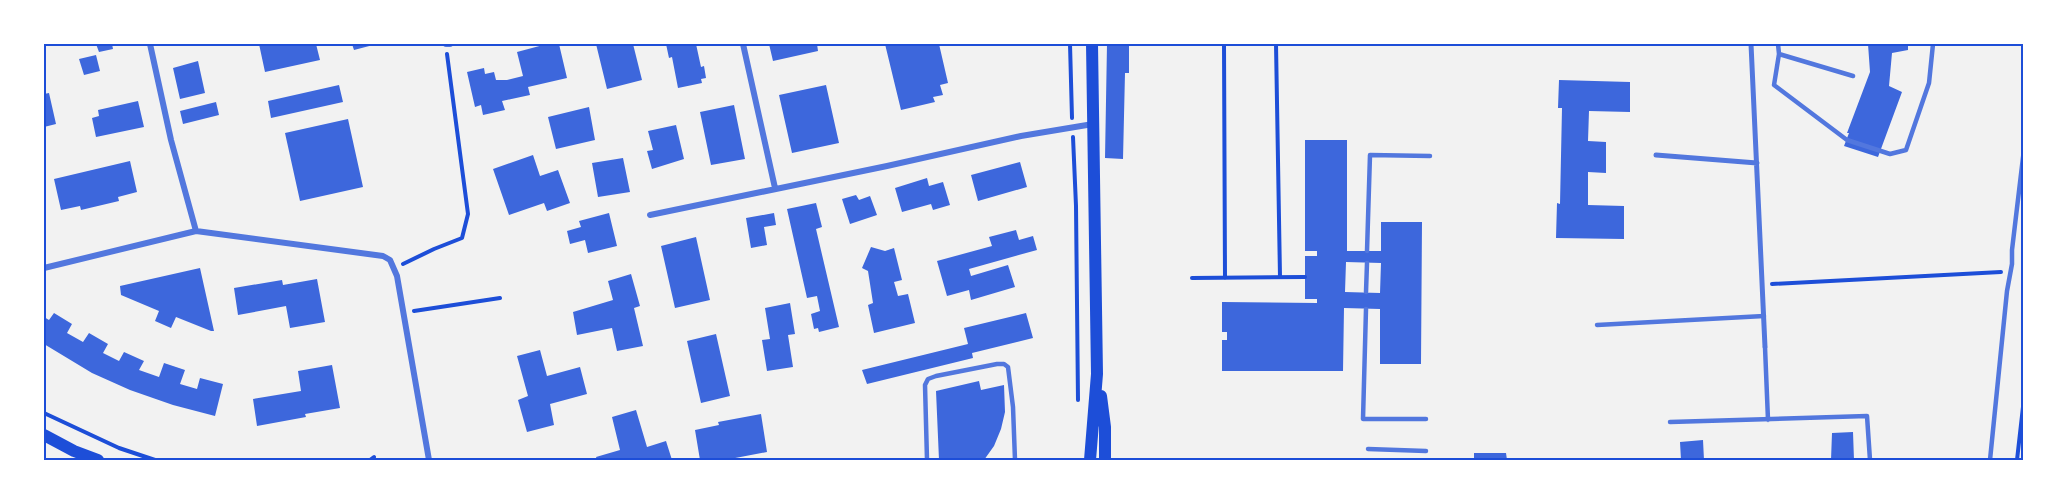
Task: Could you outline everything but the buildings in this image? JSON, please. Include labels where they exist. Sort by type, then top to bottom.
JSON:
[{"type":"main road","points":[[1090,460],[1097,374],[1092,44]]},
{"type":"main road","points":[[1097,374],[1105,427],[1105,460]]},
{"type":"main road","points":[[44,435],[74,451],[98,460]]},
{"type":"street","points":[[150,44],[171,140],[196,231]]},
{"type":"street","points":[[743,44],[775,188]]},
{"type":"street","points":[[1751,44],[1765,347]]},
{"type":"street","points":[[650,215],[1094,123]]},
{"type":"street","points":[[1656,155],[1757,163]]},
{"type":"street","points":[[44,268],[196,231],[377,254],[390,260],[394,268],[404,313],[429,460]]},
{"type":"lane","points":[[1778,44],[1779,54],[1774,85],[1847,140],[1890,154],[1906,150],[1929,83],[1933,44]]},
{"type":"lane","points":[[1779,54],[1853,76]]},
{"type":"lane","points":[[1990,460],[2024,149]]},
{"type":"lane","points":[[1367,251],[1370,155],[1430,156]]},
{"type":"lane","points":[[1366,292],[1367,263]]},
{"type":"lane","points":[[1366,309],[1363,419],[1426,419]]},
{"type":"lane","points":[[1597,326],[1764,316]]},
{"type":"lane","points":[[1765,347],[1768,420]]},
{"type":"lane","points":[[927,460],[925,385],[928,379],[997,364],[1004,364],[1008,367],[1013,407],[1015,460]]},
{"type":"lane","points":[[1670,422],[1867,416],[1870,460]]},
{"type":"lane","points":[[1368,449],[1426,451]]},
{"type":"path","points":[[394,268],[462,238],[468,214],[447,44]]},
{"type":"path","points":[[1070,44],[1076,206],[1078,402]]},
{"type":"path","points":[[1224,44],[1225,278]]},
{"type":"path","points":[[1276,44],[1280,277]]},
{"type":"path","points":[[401,254],[405,263]]},
{"type":"path","points":[[1762,284],[2010,272]]},
{"type":"path","points":[[1192,278],[1305,277]]},
{"type":"path","points":[[404,313],[500,298]]},
{"type":"path","points":[[2017,460],[2024,398]]},
{"type":"path","points":[[44,413],[119,448],[155,460]]}]
